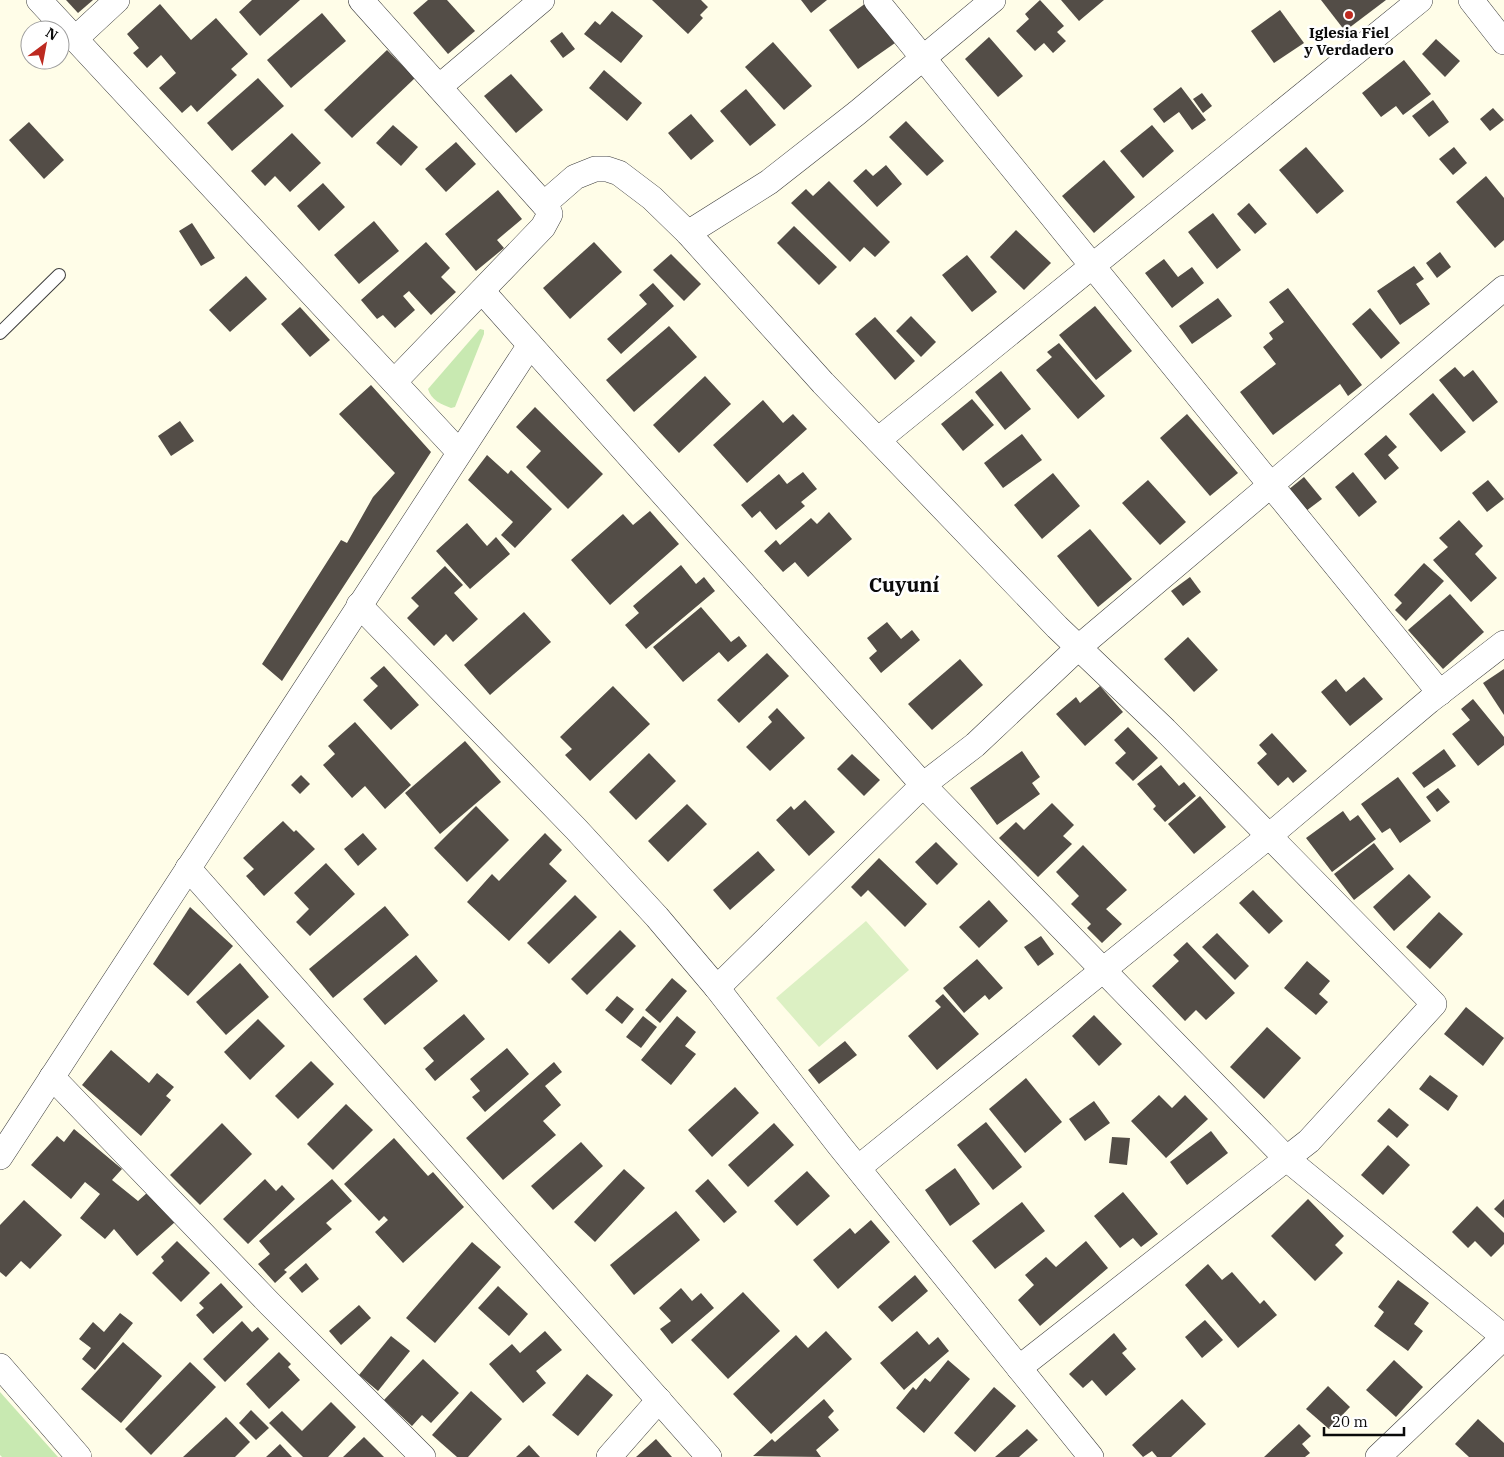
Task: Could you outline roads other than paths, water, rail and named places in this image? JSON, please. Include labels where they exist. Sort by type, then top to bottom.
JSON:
[{"type":"street","points":[[39,0],[459,452]]},
{"type":"street","points":[[75,39],[117,0]]},
{"type":"street","points":[[361,0],[544,204],[550,214],[543,227],[394,382]]},
{"type":"street","points":[[439,87],[542,0]]},
{"type":"street","points":[[876,0],[1440,693]]},
{"type":"street","points":[[688,233],[769,182],[924,58],[993,0]]},
{"type":"street","points":[[878,440],[1420,0]]},
{"type":"street","points":[[1471,0],[1504,42]]},
{"type":"street","points":[[544,204],[575,178],[595,169],[607,169],[636,185],[688,233],[823,383],[1078,647],[1165,730],[1434,1004],[1309,1141],[1019,1368]]},
{"type":"street","points":[[717,988],[923,785],[975,745],[1078,647],[1504,288]]},
{"type":"street","points":[[482,291],[923,785],[1287,1159],[1504,1337],[1378,1457]]},
{"type":"street","points":[[0,1157],[530,345]]},
{"type":"street","points":[[359,605],[576,829],[717,988],[858,1168],[1090,1457]]},
{"type":"street","points":[[858,1168],[1269,836],[1440,693],[1504,643]]},
{"type":"street","points":[[188,868],[709,1457]]},
{"type":"street","points":[[52,1077],[270,1304],[423,1457]]},
{"type":"street","points":[[0,1366],[80,1457]]},
{"type":"street","points":[[609,1457],[659,1400]]},
{"type":"lane","points":[[0,333],[59,275]]},
{"type":"place","name":"Iglesia Fiel y Verdadero","points":[[1349,15]]},
{"type":"district","name":"Cuyuní","points":[[904,584]]}]
